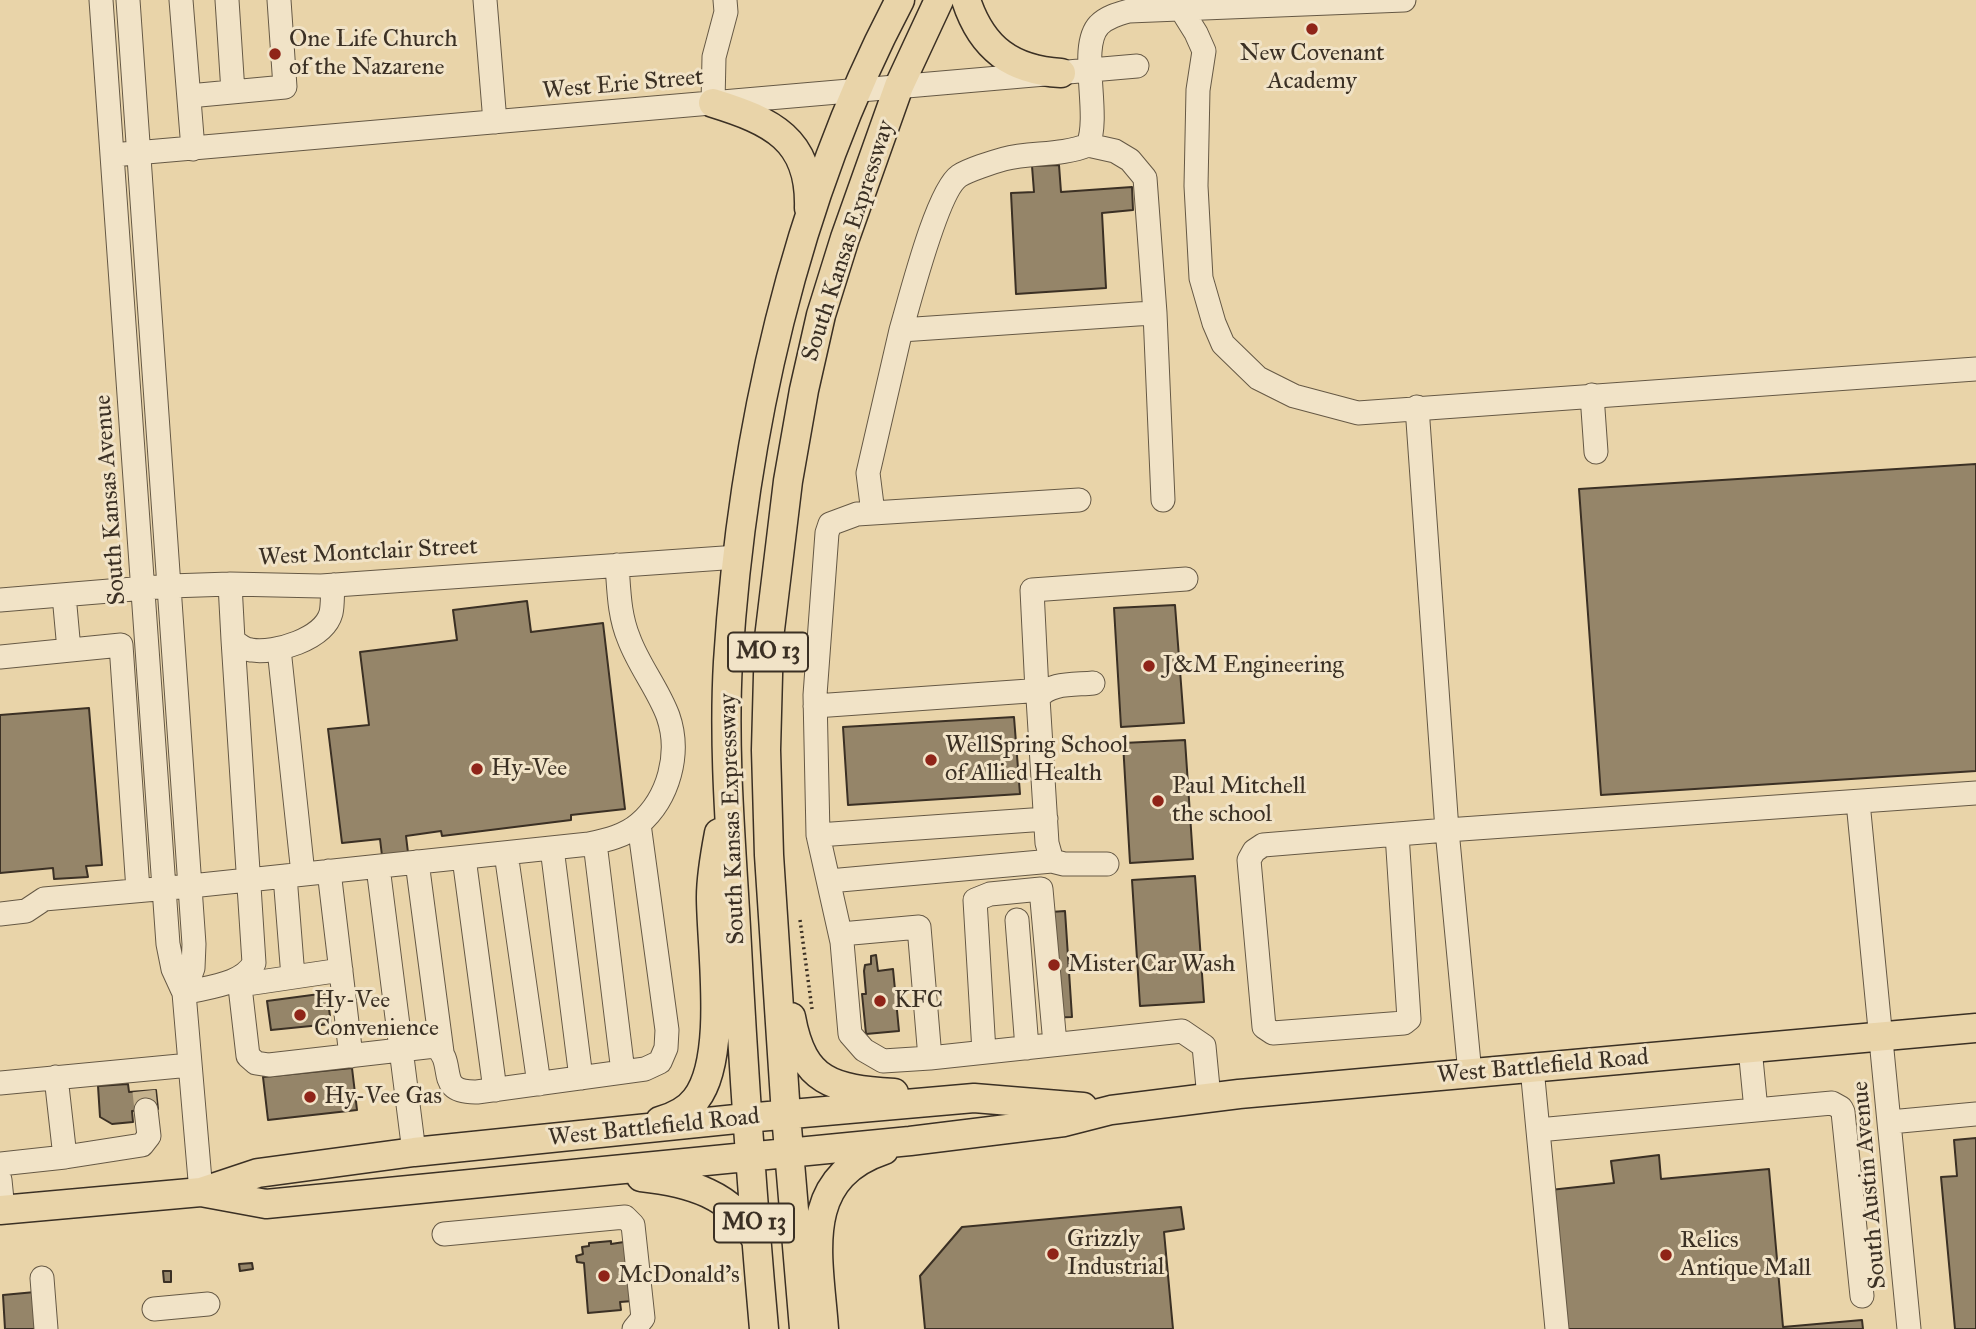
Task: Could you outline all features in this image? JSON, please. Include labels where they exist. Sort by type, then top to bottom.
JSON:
[{"type":"main road","name":"South Kansas Expressway","points":[[764,1329],[746,1118],[728,789],[728,663],[738,556],[759,415],[779,324],[808,223],[855,90],[900,0]]},
{"type":"main road","name":"South Kansas Expressway","points":[[804,1329],[786,1115],[769,855],[766,750],[769,638],[788,481],[821,315],[845,237],[899,86],[939,0]]},
{"type":"main road","points":[[967,0],[972,16],[987,39],[1007,60],[1029,69],[1061,73]]},
{"type":"main road","points":[[713,103],[757,118],[789,139],[806,171],[808,223]]},
{"type":"main road","points":[[639,1128],[666,1119],[689,1107],[698,1096],[708,1071],[715,1012],[711,896],[718,837],[728,789]]},
{"type":"main road","points":[[769,855],[791,1019],[799,1050],[812,1070],[832,1083],[846,1087],[974,1098]]},
{"type":"main road","name":"West Battlefield Road","points":[[201,1192],[266,1204],[910,1141],[1064,1122],[1111,1110],[1209,1098],[1976,1028]]},
{"type":"main road","name":"West Battlefield Road","points":[[2,1210],[201,1192],[258,1173],[414,1152],[746,1118],[974,1098],[1111,1110]]},
{"type":"main road","points":[[824,1329],[818,1237],[823,1205],[828,1193],[842,1173],[851,1166],[880,1151],[910,1141]]},
{"type":"main road","points":[[544,1176],[632,1176],[692,1187],[730,1205],[745,1220],[756,1240]]},
{"type":"street","name":"South Kansas Avenue","points":[[101,0],[168,944],[173,969],[184,993],[201,1192]]},
{"type":"street","name":"South Kansas Avenue","points":[[128,0],[191,886],[194,956],[193,968],[184,993]]},
{"type":"street","points":[[181,0],[193,149]]},
{"type":"street","points":[[227,0],[233,92]]},
{"type":"street","points":[[188,96],[285,87],[279,0]]},
{"type":"street","points":[[485,0],[495,122]]},
{"type":"street","points":[[713,103],[713,57],[726,12],[724,0]]},
{"type":"street","points":[[1088,145],[1093,134],[1094,120],[1089,71],[1093,38],[1098,26],[1113,15],[1129,11],[1404,0]]},
{"type":"street","points":[[1181,9],[1204,51],[1198,90],[1196,186],[1201,278],[1214,323],[1223,344],[1258,378],[1294,396],[1358,412],[1976,369]]},
{"type":"street","name":"West Erie Street","points":[[112,155],[1137,66]]},
{"type":"street","points":[[873,513],[868,473],[901,330],[923,253],[947,189],[959,176],[1005,159],[1073,151],[1088,145],[1115,151],[1130,160],[1145,178],[1155,313],[1163,500]]},
{"type":"street","points":[[901,330],[1155,313]]},
{"type":"street","points":[[1592,395],[1596,452]]},
{"type":"street","points":[[1417,407],[1447,830],[1470,1074]]},
{"type":"street","points":[[1079,500],[858,514],[830,524],[827,533],[815,706],[818,835],[841,934],[850,1034],[864,1050],[883,1061],[1182,1031],[1204,1046],[1209,1098]]},
{"type":"street","name":"West Montclair Street","points":[[0,600],[170,586],[333,585],[738,556]]},
{"type":"street","points":[[0,914],[26,911],[44,899],[464,858],[595,843],[617,838],[639,824],[657,801],[671,773],[675,746],[668,715],[630,642],[620,614],[617,565]]},
{"type":"street","points":[[1052,860],[1046,819],[1032,590],[1185,579]]},
{"type":"street","points":[[230,584],[254,963],[240,981]]},
{"type":"street","points":[[233,640],[242,648],[252,651],[279,649],[304,640],[319,630],[331,614],[333,585]]},
{"type":"street","points":[[64,595],[69,650]]},
{"type":"street","points":[[0,657],[121,645],[138,890]]},
{"type":"street","points":[[279,649],[294,875],[293,977]]},
{"type":"street","points":[[815,706],[1040,691],[1093,682]]},
{"type":"street","points":[[1397,834],[1409,1019],[1404,1023],[1273,1033],[1264,1027],[1249,860],[1254,851],[1263,845],[1397,834],[1447,830],[1976,793]]},
{"type":"street","name":"South Austin Avenue","points":[[1857,802],[1909,1329]]},
{"type":"street","points":[[818,835],[1046,819]]},
{"type":"street","points":[[418,862],[442,1052],[452,1085],[461,1092],[495,1090],[645,1069],[660,1062],[667,1048],[667,1030],[639,824]]},
{"type":"street","points":[[595,843],[623,1072]]},
{"type":"street","points":[[552,848],[581,1078]]},
{"type":"street","points":[[506,853],[539,1084]]},
{"type":"street","points":[[464,858],[495,1090]]},
{"type":"street","points":[[829,881],[1052,860],[1064,864],[1107,864]]},
{"type":"street","points":[[377,867],[414,1152]]},
{"type":"street","points":[[329,872],[351,1056]]},
{"type":"street","points":[[984,1052],[975,900],[990,894],[1041,889],[1055,1044]]},
{"type":"street","points":[[1017,920],[1027,1048]]},
{"type":"street","points":[[841,934],[919,927],[930,1058]]},
{"type":"street","points":[[184,993],[240,981],[341,970]]},
{"type":"street","points":[[240,981],[248,1056],[256,1063],[269,1065],[435,1046],[442,1052]]},
{"type":"street","points":[[1750,1048],[1756,1110]]},
{"type":"street","points":[[0,1083],[56,1077],[144,1090],[190,1065]]},
{"type":"street","points":[[1532,1068],[1557,1329]]},
{"type":"street","points":[[56,1077],[65,1157]]},
{"type":"street","points":[[0,1164],[142,1145],[149,1136],[144,1090]]},
{"type":"street","points":[[1538,1130],[1832,1103],[1841,1108],[1861,1296]]},
{"type":"street","points":[[1890,1122],[1976,1114]]},
{"type":"street","points":[[0,1180],[2,1210]]},
{"type":"street","points":[[444,1234],[625,1217],[633,1225],[643,1318],[634,1329]]},
{"type":"street","points":[[42,1278],[46,1329]]},
{"type":"street","points":[[154,1309],[208,1304]]},
{"type":"path","points":[[800,920],[813,1017]]},
{"type":"building","points":[[1059,165],[1061,192],[1132,187],[1133,210],[1102,213],[1106,288],[1016,294],[1011,193],[1034,192],[1032,166]]},
{"type":"building","points":[[1976,464],[1976,771],[1601,795],[1579,489]]},
{"type":"building","name":"Hy-Vee","points":[[527,601],[531,632],[603,623],[625,809],[571,815],[571,820],[442,836],[441,831],[406,836],[409,861],[383,864],[380,839],[342,843],[328,729],[369,725],[360,652],[457,640],[453,610]]},
{"type":"building","name":"J&M Engineering","points":[[1175,605],[1184,723],[1121,727],[1114,608]]},
{"type":"building","points":[[89,708],[102,865],[86,866],[88,877],[54,879],[53,868],[0,873],[0,715]]},
{"type":"building","name":"WellSpring School of Allied Health","points":[[1014,717],[1020,794],[848,805],[843,727]]},
{"type":"building","name":"Paul Mitchell the school","points":[[1185,740],[1193,859],[1130,863],[1123,743]]},
{"type":"building","points":[[1195,876],[1204,1002],[1140,1006],[1132,880]]},
{"type":"building","name":"Mister Car Wash","points":[[1065,911],[1072,1017],[1043,1018],[1036,913]]},
{"type":"building","points":[[876,955],[878,971],[893,969],[899,1031],[866,1034],[862,994],[866,994],[864,971],[865,965],[871,964],[871,956]]},
{"type":"building","points":[[327,993],[331,1024],[271,1030],[267,1001]]},
{"type":"building","points":[[352,1068],[357,1110],[268,1120],[263,1077]]},
{"type":"building","points":[[128,1084],[129,1092],[156,1090],[158,1109],[132,1111],[133,1122],[112,1124],[100,1117],[98,1086]]},
{"type":"building","points":[[1976,1138],[1976,1329],[1955,1329],[1941,1177],[1957,1176],[1954,1140]]},
{"type":"building","name":"Relics Antique Mall","points":[[1659,1155],[1661,1179],[1769,1169],[1783,1327],[1862,1320],[1863,1329],[1562,1329],[1550,1190],[1614,1183],[1611,1161]]},
{"type":"building","name":"Grizzly Industrial","points":[[1181,1207],[1184,1229],[1164,1232],[1173,1329],[925,1329],[920,1276],[962,1227]]},
{"type":"building","points":[[611,1241],[611,1244],[624,1242],[633,1301],[620,1302],[621,1310],[588,1313],[584,1263],[577,1262],[576,1256],[583,1254],[582,1247],[589,1246],[589,1243]]},
{"type":"building","points":[[252,1263],[253,1269],[240,1271],[239,1264]]},
{"type":"building","points":[[163,1271],[171,1271],[171,1282],[164,1282]]},
{"type":"building","points":[[35,1292],[38,1329],[5,1329],[3,1295]]},
{"type":"tunnel","points":[[144,1091],[146,1110]]},
{"type":"place","name":"New Covenant Academy","points":[[1312,29]]},
{"type":"place","name":"One Life Church of the Nazarene","points":[[275,54]]},
{"type":"place","name":"J&M Engineering","points":[[1149,666]]},
{"type":"place","name":"WellSpring School of Allied Health","points":[[931,760]]},
{"type":"place","name":"Hy-Vee","points":[[477,769]]},
{"type":"place","name":"Paul Mitchell the school","points":[[1158,801]]},
{"type":"place","name":"Mister Car Wash","points":[[1054,965]]},
{"type":"place","name":"KFC","points":[[880,1001]]},
{"type":"place","name":"Hy-Vee Convenience","points":[[300,1015]]},
{"type":"place","name":"Hy-Vee Gas","points":[[310,1097]]},
{"type":"place","name":"Grizzly Industrial","points":[[1053,1254]]},
{"type":"place","name":"Relics Antique Mall","points":[[1666,1255]]},
{"type":"place","name":"McDonald's","points":[[604,1276]]}]
